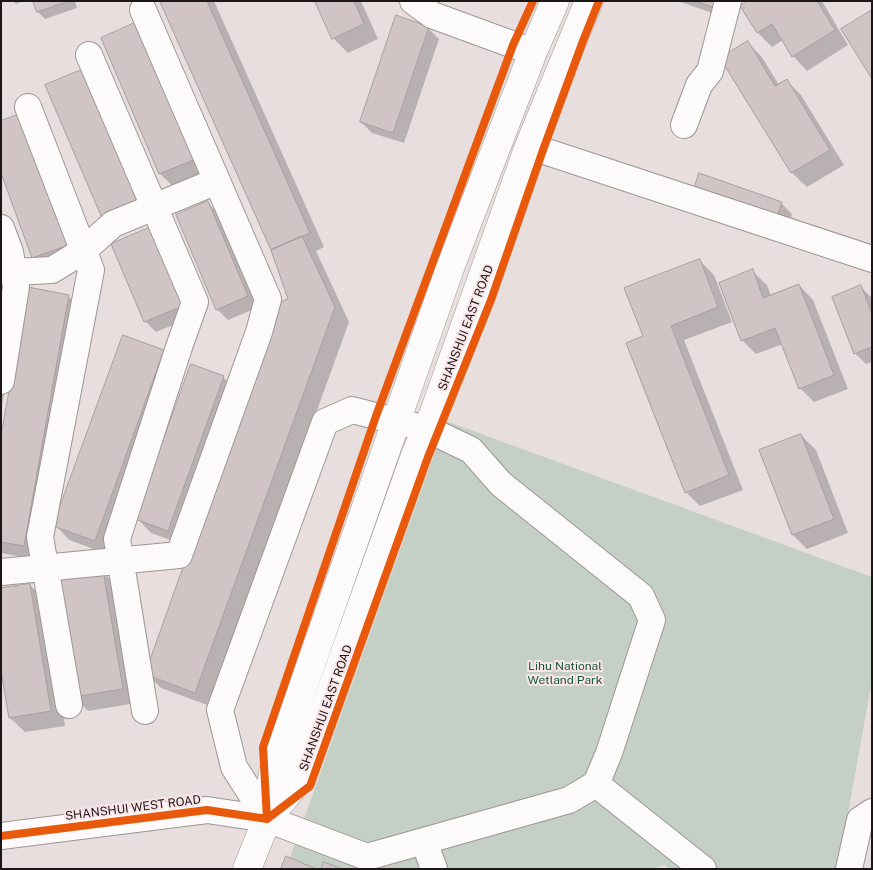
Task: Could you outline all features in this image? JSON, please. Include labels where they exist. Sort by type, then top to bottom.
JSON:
[{"type":"highway","name":"SHANSHUI EAST ROAD","points":[[247,869],[267,818],[273,772],[450,268],[533,52],[555,1]]},
{"type":"highway","name":"SHANSHUI EAST ROAD","points":[[267,818],[300,779],[416,453],[437,406],[529,146],[589,1]]},
{"type":"street","points":[[413,1],[432,15],[533,52]]},
{"type":"street","points":[[684,125],[700,84],[710,71],[728,1]]},
{"type":"street","points":[[1,572],[179,554],[259,332],[268,299],[143,10]]},
{"type":"street","points":[[89,54],[195,302],[117,539],[146,711]]},
{"type":"street","points":[[28,107],[90,270],[40,538],[69,705]]},
{"type":"street","points":[[529,146],[872,260]]},
{"type":"street","points":[[7,270],[52,270],[83,252],[113,224],[217,181]]},
{"type":"street","points":[[1,228],[10,252],[7,270],[16,287],[1,381]]},
{"type":"street","points":[[267,818],[234,767],[220,710],[325,422],[352,410],[427,429],[471,450],[502,484],[641,596],[652,620],[610,754],[596,784],[704,869]]},
{"type":"street","name":"SHANSHUI WEST ROAD","points":[[1,836],[207,810],[267,818],[367,857],[569,800],[596,784]]},
{"type":"street","points":[[849,869],[860,820],[872,812]]},
{"type":"street","points":[[424,841],[434,869]]},
{"type":"green space","name":"Lihu National Wetland Park","points":[[446,421],[872,577],[872,680],[838,869],[669,869],[665,865],[651,869],[286,869]]},
{"type":"building","points":[[33,1],[69,1],[37,12]]},
{"type":"building","points":[[207,1],[310,233],[271,250],[160,2]]},
{"type":"building","points":[[315,1],[354,1],[364,24],[332,39]]},
{"type":"building","points":[[696,1],[715,1],[713,7]]},
{"type":"building","points":[[747,1],[817,1],[835,30],[792,57],[772,24],[757,33],[740,6]]},
{"type":"building","points":[[872,10],[872,79],[841,29]]},
{"type":"building","points":[[396,15],[429,27],[393,133],[360,122]]},
{"type":"building","points":[[137,22],[196,159],[159,174],[101,38]]},
{"type":"building","points":[[748,41],[775,86],[787,79],[830,150],[791,173],[720,58]]},
{"type":"building","points":[[86,68],[143,201],[102,218],[45,85]]},
{"type":"building","points":[[23,113],[71,244],[32,258],[1,173],[1,121]]},
{"type":"building","points":[[699,173],[782,202],[775,222],[693,193]]},
{"type":"building","points":[[208,201],[248,296],[216,310],[176,215]]},
{"type":"building","points":[[151,227],[185,305],[144,322],[111,244]]},
{"type":"building","points":[[302,236],[335,307],[195,693],[145,674],[277,303],[288,299],[271,250]]},
{"type":"building","points":[[700,259],[718,307],[671,326],[729,475],[685,493],[626,343],[643,336],[624,288]]},
{"type":"building","points":[[753,269],[763,298],[799,284],[834,375],[799,389],[775,328],[741,341],[719,283]]},
{"type":"building","points":[[861,285],[872,314],[872,347],[854,354],[832,297]]},
{"type":"building","points":[[28,287],[69,295],[24,546],[1,542],[1,436]]},
{"type":"building","points":[[123,335],[164,350],[95,541],[53,526]]},
{"type":"building","points":[[191,364],[224,376],[168,531],[135,519]]},
{"type":"building","points":[[801,434],[834,519],[792,535],[759,450]]},
{"type":"building","points":[[103,570],[123,689],[73,697],[53,578]]},
{"type":"building","points":[[30,584],[51,711],[9,718],[1,671],[1,588]]},
{"type":"building","points":[[286,856],[316,869],[281,869]]},
{"type":"building","points":[[324,862],[342,869],[321,869]]},
{"type":"cycle path","points":[[267,819],[263,747],[376,416],[513,45],[533,1]]},
{"type":"cycle path","points":[[267,819],[310,786],[428,457],[491,300],[543,150],[599,1]]},
{"type":"cycle path","points":[[1,836],[207,810],[267,819]]}]
